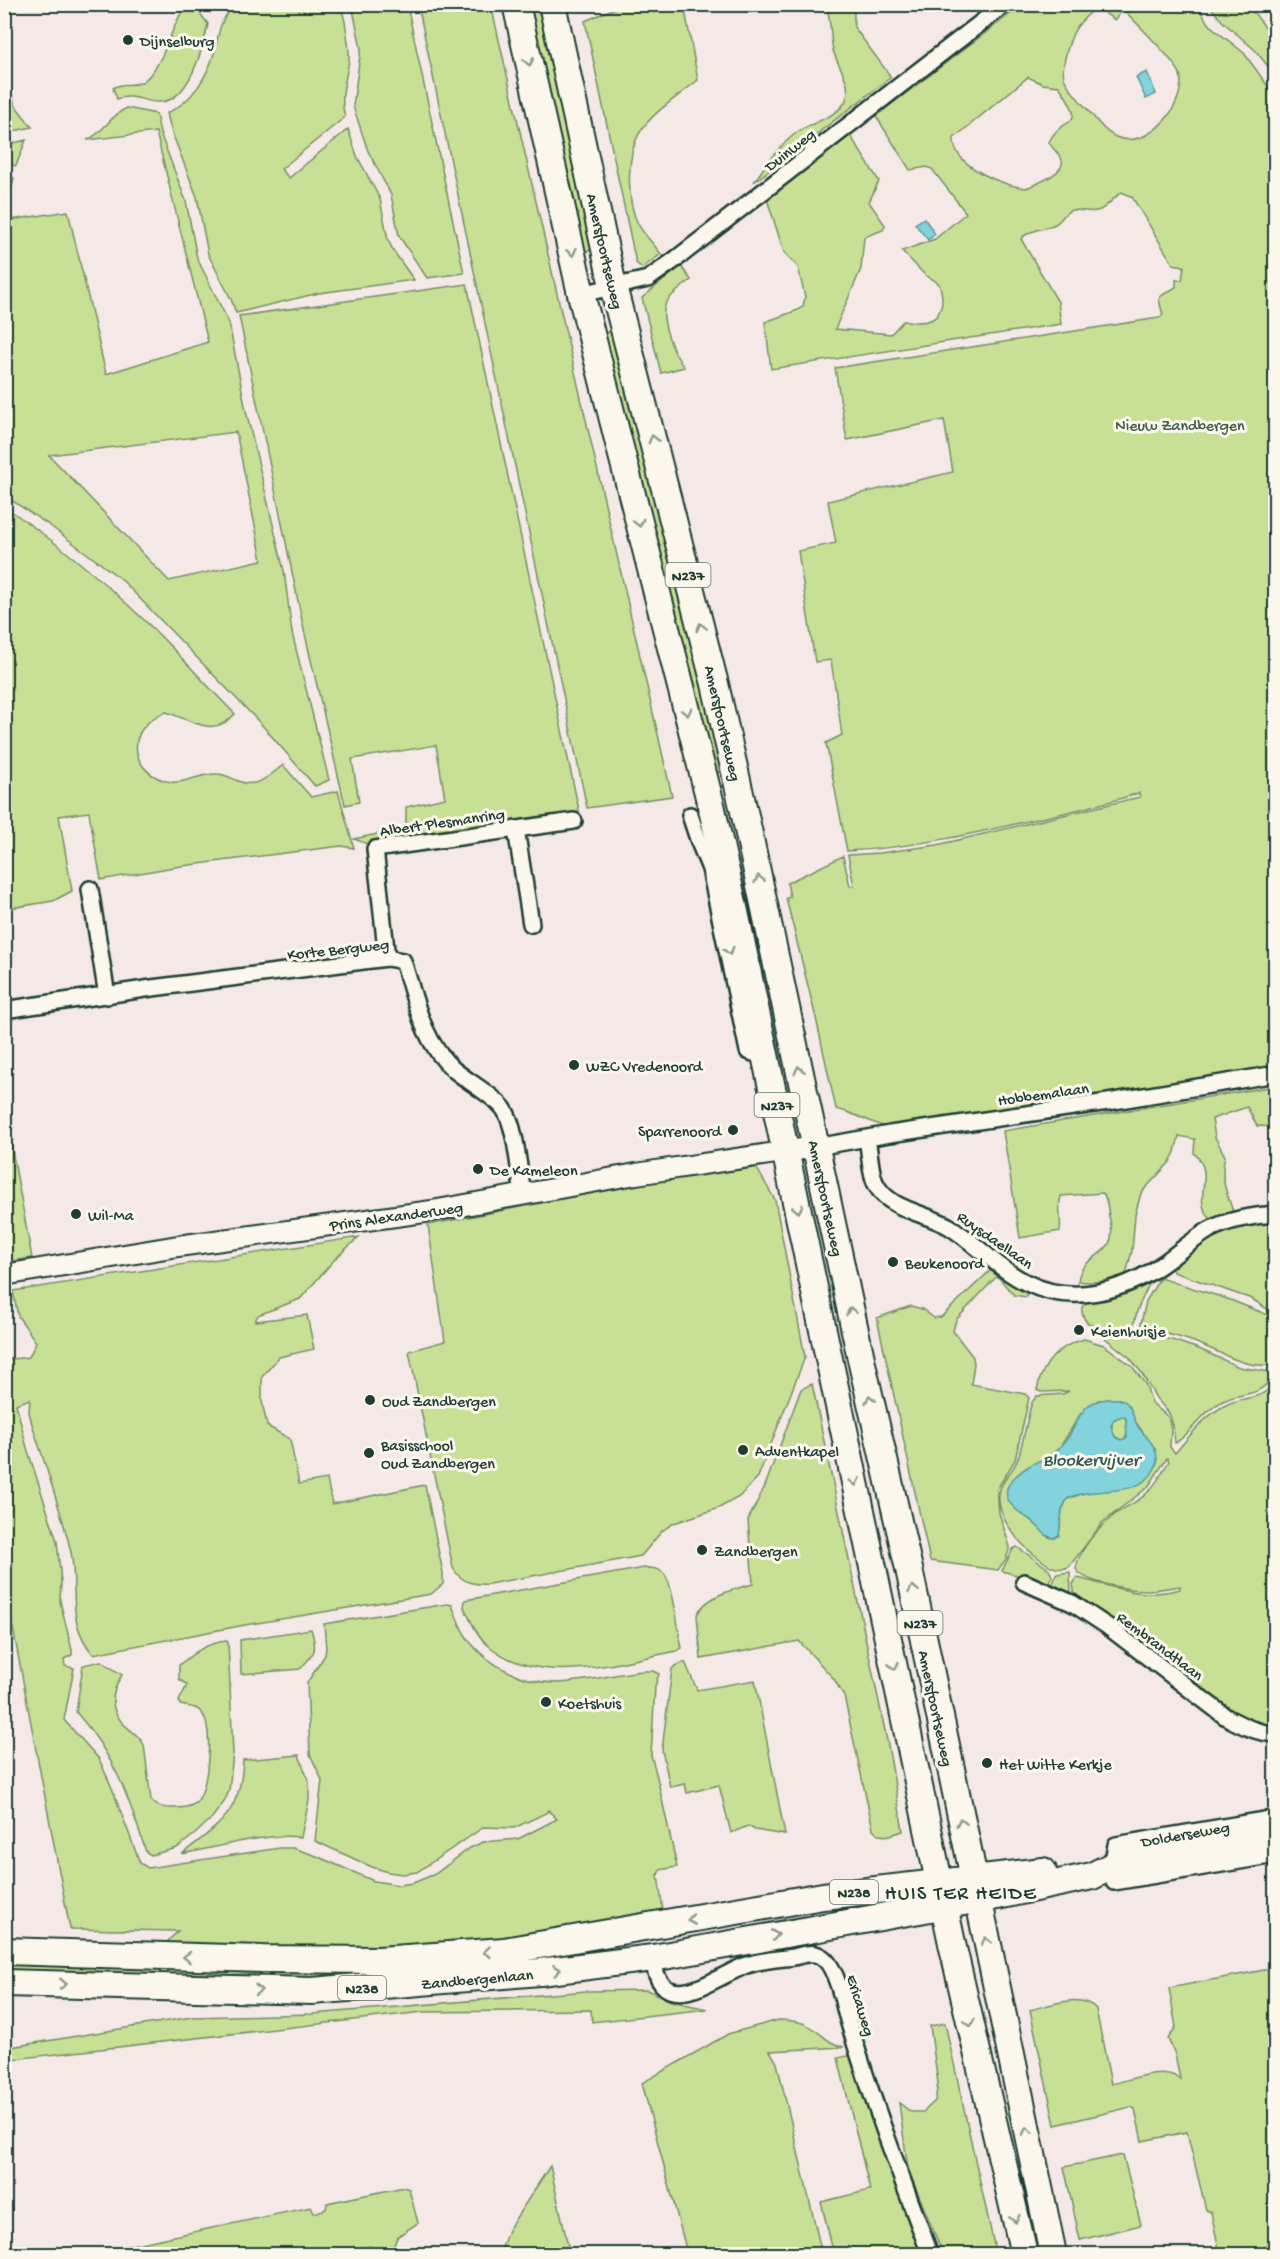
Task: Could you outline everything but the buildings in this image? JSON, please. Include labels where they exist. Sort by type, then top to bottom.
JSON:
[{"type":"main road","name":"Amersfoortseweg","points":[[516,4],[581,294],[712,809],[767,1058],[942,1894],[1024,2254]]},
{"type":"main road","name":"Amersfoortseweg","points":[[552,4],[613,286],[716,684],[863,1368],[909,1569],[1053,2254]]},
{"type":"main road","name":"Dolderseweg","points":[[975,1889],[1092,1876],[1112,1866],[1275,1838]]},
{"type":"main road","name":"N238","points":[[942,1894],[975,1889]]},
{"type":"main road","name":"Zandbergenlaan","points":[[4,1951],[262,1959],[379,1960],[504,1951],[823,1896],[942,1894]]},
{"type":"main road","name":"Zandbergenlaan","points":[[4,1983],[312,1991],[540,1972],[653,1958],[942,1894]]},
{"type":"main road","points":[[649,1927],[653,1958]]},
{"type":"street","name":"Duinweg","points":[[581,294],[648,279],[1005,4]]},
{"type":"street","points":[[690,814],[710,869],[748,1051],[767,1058]]},
{"type":"street","name":"Albert Plesmanring","points":[[387,958],[375,849],[574,821]]},
{"type":"street","name":"Albert Plesmanring","points":[[516,829],[531,924]]},
{"type":"street","points":[[90,889],[106,996]]},
{"type":"street","name":"Korte Bergweg","points":[[4,1010],[387,958],[403,961],[427,1035],[440,1054],[453,1069],[504,1107],[511,1127],[523,1195]]},
{"type":"street","name":"Hobbemalaan","points":[[816,1147],[1275,1074]]},
{"type":"street","name":"Ruysdaellaan","points":[[867,1139],[875,1184],[885,1196],[899,1206],[949,1226],[1028,1284],[1048,1291],[1075,1294],[1107,1292],[1159,1267],[1212,1229],[1240,1220],[1275,1214]]},
{"type":"street","name":"Prins Alexanderweg","points":[[4,1275],[178,1246],[432,1210],[636,1174],[816,1147]]},
{"type":"street","name":"Rembrandtlaan","points":[[1024,1582],[1072,1603],[1107,1626],[1226,1717],[1262,1734],[1275,1734]]},
{"type":"street","name":"Dolderseweg","points":[[1112,1866],[1116,1845],[1275,1818]]},
{"type":"street","points":[[1112,1866],[1114,1882],[1275,1855]]},
{"type":"street","name":"Ericaweg","points":[[653,1958],[654,1970],[659,1982],[678,1992],[688,1992],[705,1987],[745,1966],[813,1953],[826,1960],[838,1985],[885,2134],[930,2254]]},
{"type":"green space","points":[[338,4],[340,7],[346,27],[349,52],[343,96],[345,117],[281,169],[289,178],[348,129],[357,156],[380,199],[388,240],[414,280],[319,293],[236,313],[208,254],[197,197],[171,130],[167,113],[184,102],[198,87],[212,60],[223,20],[236,5]]},
{"type":"green space","points":[[186,5],[194,5],[208,24],[198,59],[186,84],[169,100],[153,102],[133,97],[117,99],[113,88],[141,82],[152,72]]},
{"type":"green space","points":[[352,5],[407,5],[464,273],[427,278],[399,236],[391,195],[368,151],[353,106],[361,48]]},
{"type":"green space","points":[[418,5],[491,5],[672,796],[587,808]]},
{"type":"green space","points":[[524,5],[545,5],[597,248],[584,252]]},
{"type":"green space","points":[[622,5],[684,5],[698,80],[648,122],[642,129],[633,150],[630,189],[634,214],[640,228],[661,254],[642,268],[636,263],[585,21]]},
{"type":"green space","points":[[826,5],[858,5],[854,10],[854,27],[891,77],[754,182],[790,138],[802,129],[839,110],[847,97],[847,85],[833,50]]},
{"type":"green space","name":"Nieuw Zandbergen","points":[[1022,5],[1098,5],[1198,5],[1214,29],[1244,53],[1275,96],[1276,198],[1271,208],[1276,218],[1275,1070],[890,1129],[836,1109],[786,898],[790,897],[787,883],[843,856],[850,886],[854,886],[848,855],[937,845],[1140,797],[1139,793],[1070,812],[938,840],[847,851],[826,743],[842,735],[831,660],[815,662],[798,551],[836,543],[828,501],[953,472],[944,420],[847,440],[835,368],[1159,318],[1163,315],[1159,300],[1161,296],[1176,287],[1176,280],[1182,280],[1184,266],[1173,264],[1132,197],[1122,192],[1100,210],[1069,211],[1055,224],[1033,231],[1021,239],[1058,302],[1061,324],[771,369],[765,322],[798,310],[803,306],[805,297],[798,267],[784,252],[767,199],[850,135],[879,181],[869,202],[885,225],[883,230],[864,237],[861,269],[835,329],[891,334],[903,321],[931,320],[936,317],[942,305],[939,284],[925,275],[902,251],[935,239],[966,213],[932,169],[927,167],[910,170],[876,116]],"holes":[[[1098,5],[1115,20],[1123,9],[1163,51],[1180,74],[1181,86],[1177,99],[1163,122],[1152,131],[1128,140],[1116,137],[1100,124],[1075,95],[1064,75],[1067,51],[1079,24]],[[1028,77],[1043,84],[1059,86],[1073,110],[1073,117],[1054,133],[1049,142],[1061,158],[1060,168],[1050,177],[1026,188],[993,179],[970,166],[961,157],[954,138]]]},
{"type":"green space","points":[[1209,5],[1248,5],[1275,40],[1275,75],[1255,50],[1222,21]]},
{"type":"green space","points":[[4,71],[15,105],[32,127],[5,133]]},
{"type":"green space","points":[[127,108],[156,114],[160,133],[186,201],[197,258],[229,323],[246,411],[284,571],[292,633],[329,780],[315,786],[261,724],[121,579],[49,525],[5,496],[5,221],[68,211],[106,374],[208,342],[156,132],[87,140],[98,133]],"holes":[[[236,432],[262,560],[169,581],[49,455]]]},
{"type":"green space","points":[[26,140],[16,166],[5,162],[5,145]]},
{"type":"green space","points":[[5,175],[14,178],[10,196],[5,201]]},
{"type":"green space","points":[[681,266],[691,280],[668,300],[664,318],[672,345],[684,367],[661,373],[642,298]]},
{"type":"green space","points":[[467,284],[580,815],[381,849],[354,839],[406,828],[406,807],[445,798],[436,745],[352,759],[359,802],[345,805],[304,630],[239,316]]},
{"type":"green space","points":[[616,330],[727,770],[711,774],[598,335]]},
{"type":"green space","points":[[5,507],[59,546],[110,589],[155,630],[235,714],[219,725],[210,726],[193,723],[166,712],[152,719],[142,729],[137,739],[140,761],[147,770],[157,778],[171,782],[217,774],[251,783],[262,780],[283,765],[311,797],[338,791],[354,848],[341,846],[174,867],[101,880],[89,812],[59,816],[72,891],[53,901],[5,909]]},
{"type":"green space","points":[[1275,1086],[1275,1127],[1257,1126],[1247,1107],[1212,1119],[1215,1137],[1225,1156],[1223,1178],[1234,1214],[1214,1222],[1206,1214],[1202,1197],[1204,1171],[1194,1153],[1195,1139],[1179,1136],[1170,1162],[1141,1193],[1135,1215],[1132,1251],[1126,1274],[1103,1281],[1078,1281],[1086,1264],[1110,1242],[1112,1233],[1103,1193],[1061,1196],[1060,1231],[1020,1238],[1003,1131]]},
{"type":"green space","points":[[10,1139],[32,1258],[5,1262],[5,1140]]},
{"type":"green space","points":[[756,1167],[775,1200],[805,1357],[758,1477],[739,1497],[719,1508],[674,1523],[662,1531],[641,1556],[489,1584],[473,1583],[464,1579],[453,1568],[409,1351],[445,1341],[428,1225],[648,1182]]},
{"type":"green space","points":[[1275,1220],[1275,1314],[1252,1299],[1173,1272],[1171,1263],[1193,1246],[1227,1228]]},
{"type":"green space","points":[[359,1237],[335,1259],[300,1299],[258,1315],[255,1321],[307,1315],[314,1349],[279,1357],[262,1377],[262,1401],[267,1426],[290,1439],[299,1484],[327,1479],[332,1504],[425,1485],[443,1573],[443,1584],[431,1594],[245,1625],[93,1654],[79,1629],[74,1603],[73,1562],[32,1424],[29,1412],[30,1399],[16,1404],[27,1448],[57,1541],[61,1582],[60,1601],[72,1650],[72,1655],[64,1659],[65,1666],[74,1668],[64,1720],[99,1759],[140,1863],[148,1868],[293,1848],[374,1881],[399,1885],[413,1883],[435,1874],[470,1848],[483,1842],[518,1839],[557,1819],[548,1810],[514,1828],[484,1827],[417,1872],[403,1874],[372,1867],[315,1841],[322,1780],[310,1754],[307,1683],[325,1655],[324,1624],[452,1605],[464,1633],[478,1651],[508,1672],[532,1680],[556,1683],[643,1671],[653,1671],[659,1674],[655,1687],[651,1755],[677,1867],[660,1870],[658,1875],[663,1911],[656,1922],[435,1947],[161,1948],[178,1931],[70,1929],[5,1586],[4,1360],[29,1357],[36,1342],[18,1316],[13,1291]]},
{"type":"green space","points":[[992,1269],[1027,1291],[1026,1297],[1014,1295],[997,1276],[956,1320],[953,1331],[973,1357],[971,1384],[1025,1394],[1029,1398],[1015,1460],[997,1489],[999,1513],[1010,1547],[1006,1559],[998,1570],[930,1561],[877,1318],[911,1306],[922,1309],[934,1318],[941,1317]]},
{"type":"green space","points":[[1152,1278],[1138,1308],[1133,1327],[1100,1327],[1087,1322],[1083,1316],[1082,1307],[1088,1300],[1124,1293]]},
{"type":"green space","points":[[1160,1278],[1228,1299],[1273,1317],[1275,1319],[1275,1364],[1245,1363],[1185,1339],[1140,1328],[1146,1301]]},
{"type":"green space","points":[[1124,1331],[1172,1340],[1239,1367],[1270,1372],[1272,1378],[1266,1385],[1254,1392],[1214,1406],[1175,1443],[1169,1413],[1156,1398],[1129,1357],[1105,1338],[1107,1333]]},
{"type":"green space","points":[[1084,1339],[1104,1345],[1132,1366],[1146,1385],[1152,1403],[1168,1417],[1171,1428],[1170,1447],[1175,1453],[1198,1426],[1218,1409],[1263,1393],[1275,1383],[1275,1728],[1246,1721],[1220,1705],[1075,1597],[1073,1584],[1077,1578],[1140,1592],[1153,1593],[1180,1589],[1180,1586],[1147,1590],[1119,1587],[1097,1582],[1080,1574],[1076,1569],[1081,1554],[1090,1540],[1113,1516],[1148,1492],[1167,1465],[1169,1461],[1167,1458],[1148,1487],[1103,1522],[1069,1567],[1060,1569],[1047,1564],[1029,1550],[1009,1527],[1000,1508],[1000,1489],[1017,1461],[1032,1402],[1037,1396],[1063,1394],[1069,1391],[1041,1392],[1037,1390],[1047,1364],[1059,1351]],"holes":[[[1119,1399],[1155,1449],[1157,1462],[1145,1480],[1131,1487],[1087,1492],[1067,1499],[1062,1510],[1059,1535],[1055,1538],[1048,1537],[1007,1488],[1023,1471],[1059,1449],[1081,1413],[1098,1400]]]},
{"type":"green space","points":[[812,1384],[888,1745],[903,1831],[890,1835],[880,1835],[873,1829],[844,1696],[834,1679],[799,1641],[701,1659],[697,1615],[701,1608],[713,1598],[753,1584],[748,1520],[765,1486],[801,1389]]},
{"type":"green space","points":[[1119,1416],[1126,1418],[1127,1433],[1124,1440],[1118,1439],[1112,1433],[1112,1422]]},
{"type":"green space","points":[[1017,1547],[1049,1569],[1052,1576],[1048,1584],[1002,1571],[1013,1549]]},
{"type":"green space","points":[[644,1568],[661,1571],[668,1581],[682,1648],[677,1651],[580,1669],[532,1666],[510,1659],[489,1646],[478,1633],[464,1607],[465,1600]]},
{"type":"green space","points":[[1070,1572],[1071,1595],[1054,1587],[1053,1583],[1057,1574]]},
{"type":"green space","points":[[311,1629],[314,1651],[300,1669],[241,1674],[240,1640]]},
{"type":"green space","points":[[228,1642],[233,1753],[229,1791],[211,1819],[195,1834],[177,1848],[151,1855],[146,1852],[127,1796],[111,1761],[90,1728],[76,1712],[83,1665],[101,1661],[122,1675],[114,1692],[114,1709],[121,1721],[144,1745],[151,1800],[163,1807],[186,1807],[196,1803],[202,1793],[207,1770],[208,1731],[200,1711],[180,1705],[179,1701],[187,1685],[179,1679],[179,1665],[206,1646]]},
{"type":"green space","points":[[685,1662],[697,1690],[755,1680],[785,1835],[755,1830],[748,1826],[731,1833],[719,1785],[687,1793],[685,1784],[670,1787],[662,1750],[672,1669]]},
{"type":"green space","points":[[299,1755],[309,1782],[309,1800],[301,1837],[271,1837],[241,1841],[182,1854],[218,1825],[233,1805],[238,1793],[243,1760]]},
{"type":"green space","points":[[620,1941],[623,1954],[392,1976],[233,1983],[5,1975],[5,1959]]},
{"type":"green space","points":[[1275,1968],[1275,2254],[1220,2254],[1211,2212],[1206,2210],[1187,2132],[1142,2141],[1135,2109],[1131,2107],[1055,2125],[1030,2010],[1065,2001],[1082,2001],[1096,2009],[1111,2084],[1156,2073],[1173,2075],[1180,2079],[1175,2054],[1168,2039],[1176,2027],[1169,1988]]},
{"type":"green space","points":[[647,1990],[671,2001],[707,2009],[592,2022],[591,2010],[423,2012],[5,2060],[5,2048],[192,2017],[313,2014],[587,1991]]},
{"type":"green space","points":[[778,2020],[804,2023],[830,2041],[844,2047],[770,2051],[777,2063],[822,2254],[662,2254],[686,2249],[642,2083],[728,2034]]},
{"type":"green space","points":[[945,2023],[996,2254],[943,2254],[908,2169],[899,2103],[911,2112],[923,2112],[935,2101],[938,2083],[930,2026]]},
{"type":"green space","points":[[852,2055],[925,2254],[834,2254],[821,2202],[870,2190],[838,2058]]},
{"type":"green space","points":[[1123,2155],[1141,2225],[1080,2240],[1064,2167]]},
{"type":"green space","points":[[550,2166],[570,2254],[500,2254],[508,2230]]},
{"type":"green space","points":[[404,2187],[409,2189],[418,2223],[398,2236],[393,2247],[377,2252],[370,2246],[345,2252],[345,2254],[89,2254],[311,2207],[314,2213],[326,2209],[327,2203]]},
{"type":"water","points":[[1147,72],[1156,94],[1146,99],[1136,77]]},
{"type":"water","points":[[924,218],[935,234],[928,240],[915,224]]},
{"type":"water","name":"Blookervijver","points":[[1104,1399],[1119,1399],[1130,1407],[1136,1424],[1154,1447],[1157,1457],[1156,1466],[1148,1478],[1139,1485],[1090,1492],[1067,1499],[1062,1510],[1059,1535],[1054,1538],[1050,1537],[1012,1506],[1006,1493],[1008,1487],[1019,1473],[1057,1450],[1086,1408]],"holes":[[[1122,1416],[1126,1418],[1127,1437],[1122,1440],[1115,1437],[1111,1426],[1114,1419]]]},
{"type":"place","name":"Dijnselburg","points":[[128,40]]},
{"type":"place","name":"WZC Vredenoord","points":[[574,1065]]},
{"type":"place","name":"Sparrenoord","points":[[733,1130]]},
{"type":"place","name":"De Kameleon","points":[[478,1169]]},
{"type":"place","name":"Wil-Ma","points":[[76,1214]]},
{"type":"place","name":"Beukenoord","points":[[893,1262]]},
{"type":"place","name":"Keienhuisje","points":[[1079,1330]]},
{"type":"place","name":"Oud Zandbergen","points":[[370,1400]]},
{"type":"place","name":"Adventkapel","points":[[743,1450]]},
{"type":"place","name":"Basisschool Oud Zandbergen","points":[[369,1453]]},
{"type":"place","name":"Zandbergen","points":[[702,1550]]},
{"type":"place","name":"Koetshuis","points":[[546,1702]]},
{"type":"place","name":"Het Witte Kerkje","points":[[987,1763]]},
{"type":"district","name":"HUIS TER HEIDE","points":[[961,1892]]}]
